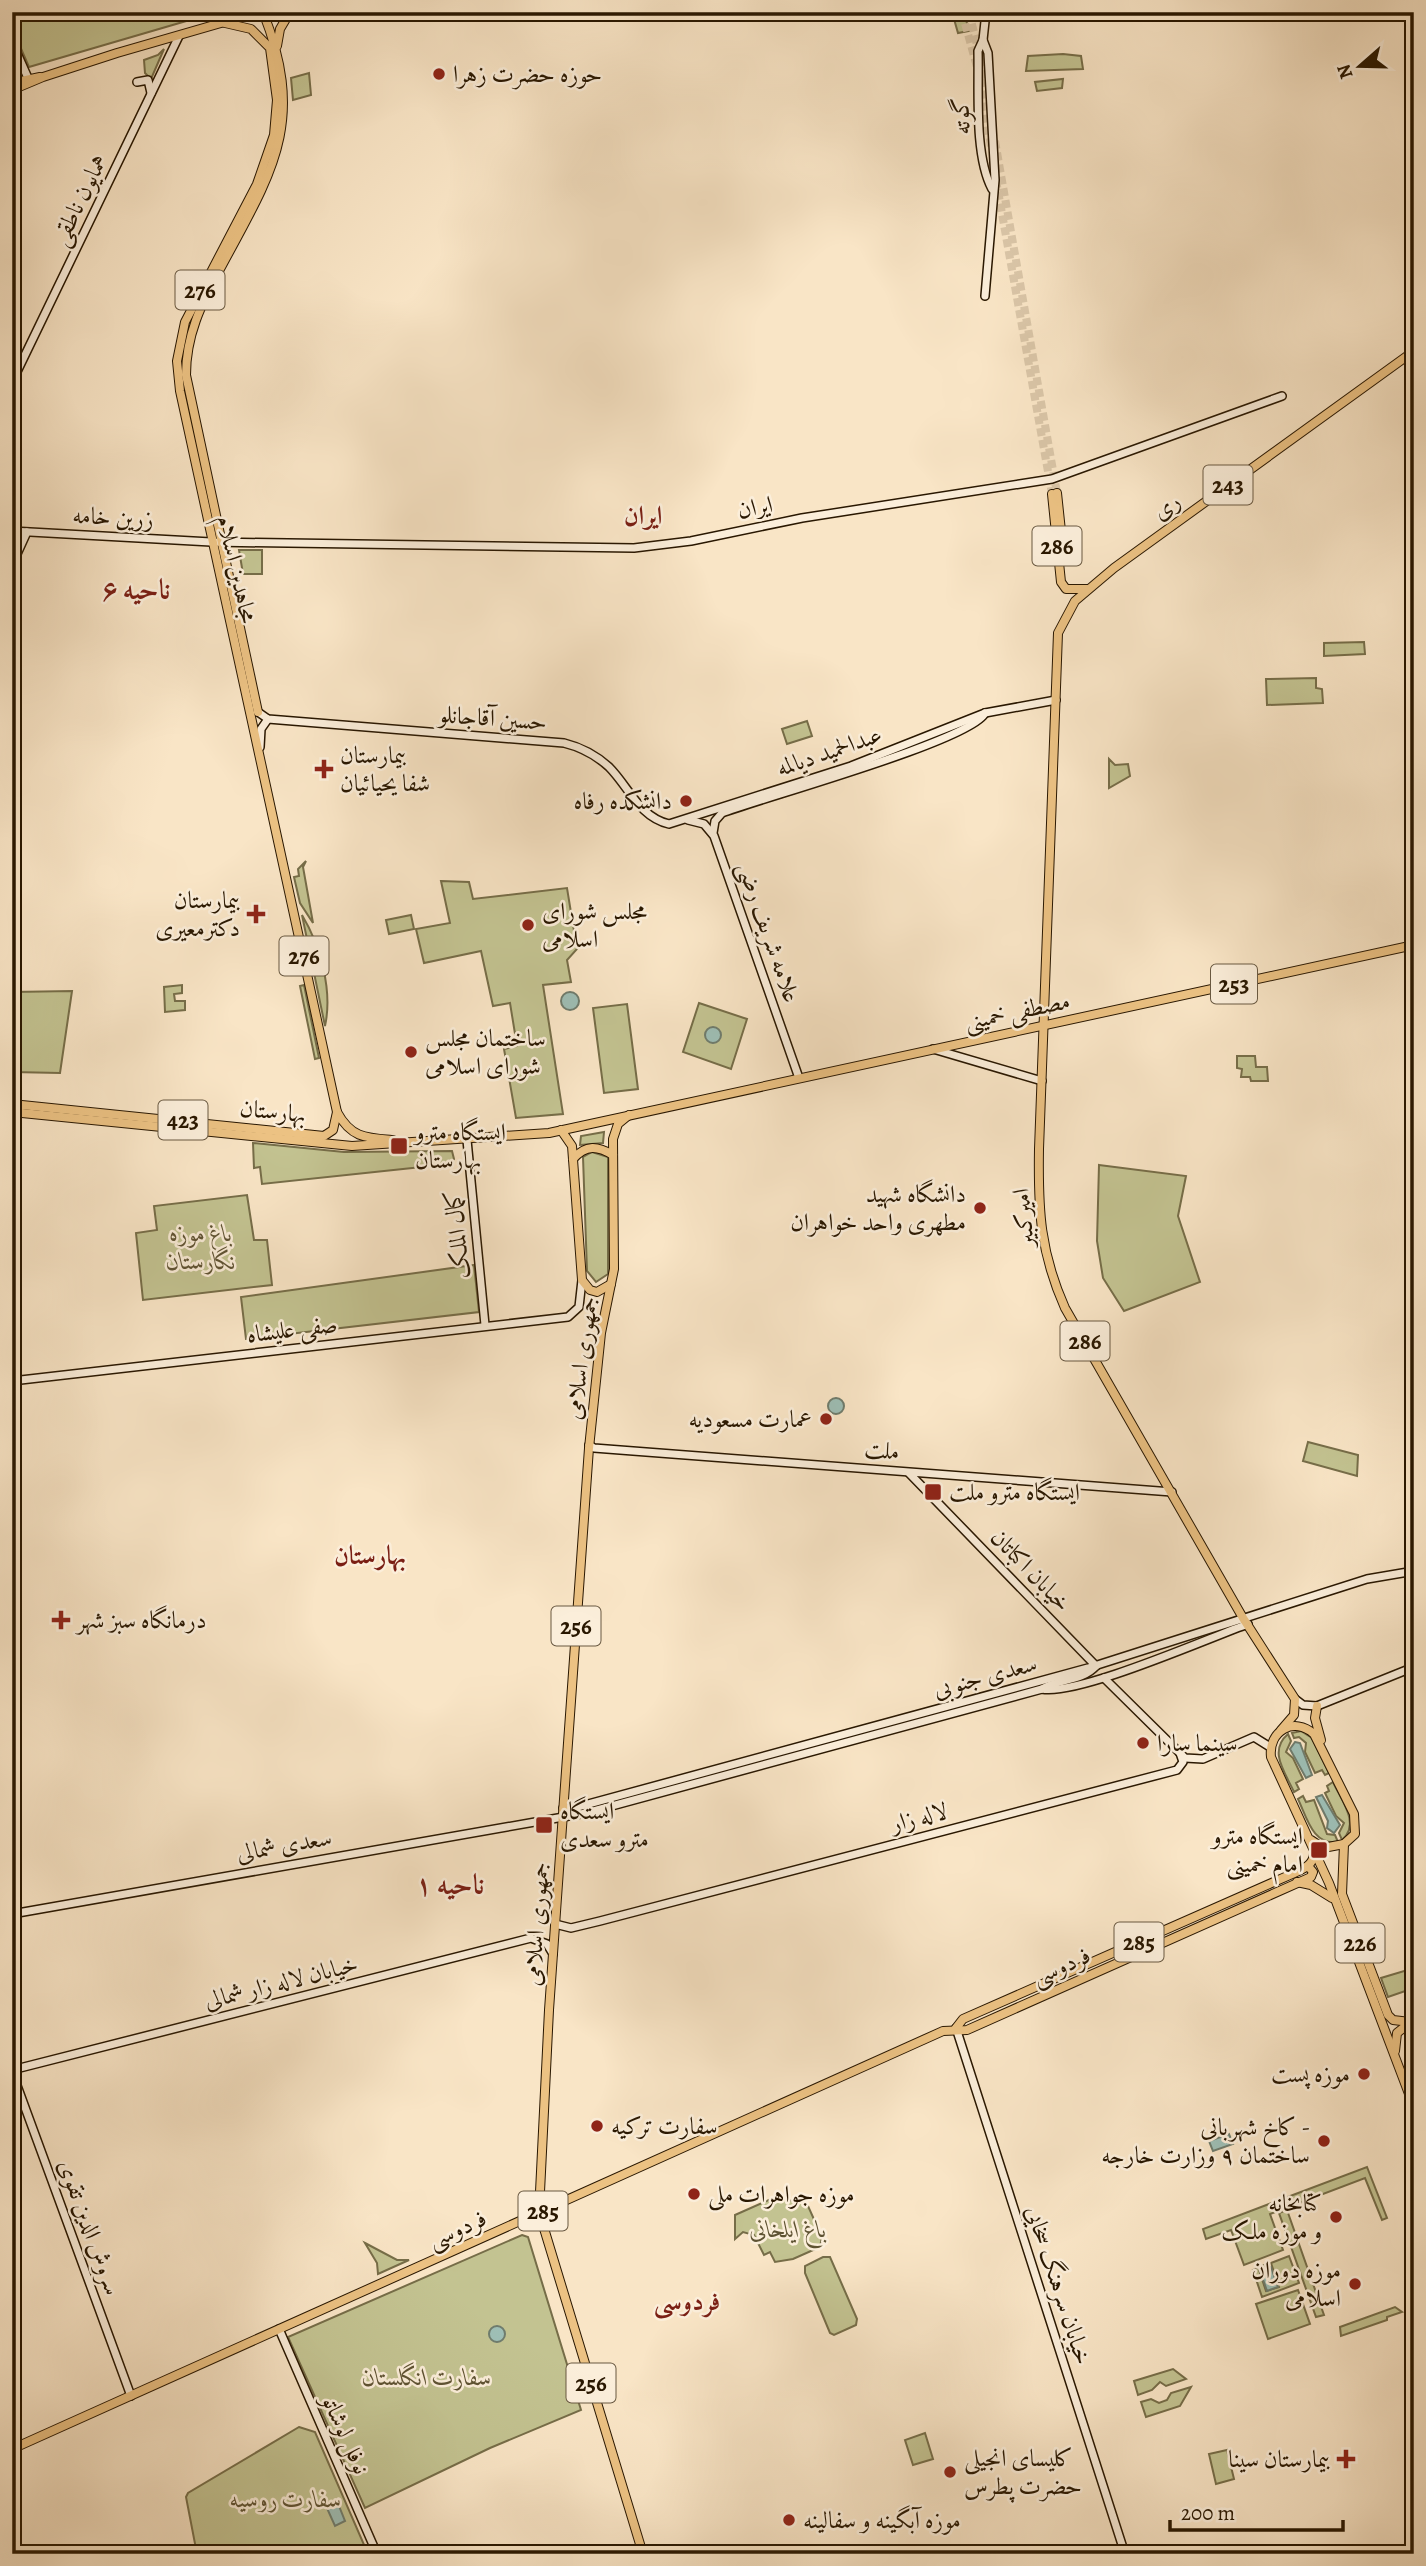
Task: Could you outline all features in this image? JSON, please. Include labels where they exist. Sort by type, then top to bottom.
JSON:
[{"type":"main road","points":[[225,23],[236,12]]},
{"type":"main road","points":[[12,90],[30,81],[261,12]]},
{"type":"main road","name":"مجاهدین اسلام","points":[[258,712],[180,396],[177,351],[194,302],[243,211],[266,159],[276,121],[279,74],[261,12]]},
{"type":"main road","points":[[225,23],[251,29],[273,48],[290,12]]},
{"type":"main road","name":"گوته","points":[[986,12],[983,40],[978,51],[984,160],[992,189]]},
{"type":"main road","name":"همایون ناطقی","points":[[12,382],[179,36]]},
{"type":"main road","name":"گوته","points":[[983,40],[988,53],[995,180],[992,189],[985,296]]},
{"type":"main road","points":[[12,42],[30,81]]},
{"type":"main road","points":[[137,82],[148,80],[151,94]]},
{"type":"main road","points":[[12,83],[30,81]]},
{"type":"main road","points":[[984,160],[994,159]]},
{"type":"main road","name":"ری","points":[[1058,633],[1067,613],[1087,589],[1414,351]]},
{"type":"main road","name":"ایران","points":[[216,542],[622,549],[665,545],[800,518],[1052,479],[1282,396]]},
{"type":"main road","name":"286","points":[[1055,493],[1060,579],[1064,587],[1087,589]]},
{"type":"main road","name":"زرین خامه","points":[[12,531],[216,542]]},
{"type":"main road","points":[[12,565],[27,532]]},
{"type":"main road","name":"مجاهدین اسلام","points":[[216,542],[337,1112]]},
{"type":"main road","name":"امیرکبیر","points":[[1058,633],[1039,1224],[1048,1268],[1066,1308],[1245,1621],[1295,1699]]},
{"type":"main road","name":"عبدالحمید دیالمه","points":[[682,820],[851,766],[985,713],[1056,700]]},
{"type":"main road","points":[[258,712],[268,719],[261,729],[260,754]]},
{"type":"main road","name":"عبدالحمید دیالمه","points":[[717,818],[725,812],[835,777],[977,724],[985,713]]},
{"type":"main road","name":"حسین آقاجانلو","points":[[268,719],[564,743],[607,765],[650,816],[669,824],[682,820]]},
{"type":"main road","points":[[708,812],[717,818],[713,833]]},
{"type":"main road","points":[[682,820],[704,824],[713,833]]},
{"type":"main road","name":"علامه شریف رضی","points":[[713,833],[799,1078]]},
{"type":"main road","name":"مصطفی خمینی","points":[[561,1130],[1414,945]]},
{"type":"main road","points":[[932,1049],[1042,1081]]},
{"type":"main road","name":"بهارستان","points":[[12,1104],[324,1136],[333,1130],[337,1112]]},
{"type":"main road","name":"بهارستان","points":[[12,1112],[352,1146],[467,1140],[561,1130]]},
{"type":"main road","name":"بهارستان","points":[[337,1112],[347,1129],[357,1136],[417,1142]]},
{"type":"main road","name":"جمهوری اسلامی","points":[[629,1115],[615,1132],[614,1269],[601,1333],[589,1445],[562,1811],[539,2213],[643,2554]]},
{"type":"main road","points":[[561,1130],[568,1136],[573,1159],[582,1280],[590,1290],[597,1292],[611,1284]]},
{"type":"main road","name":"کمال الملک","points":[[467,1140],[485,1325]]},
{"type":"main road","points":[[573,1159],[588,1148],[597,1147],[613,1155]]},
{"type":"main road","name":"صفی علیشاه","points":[[12,1381],[575,1314],[581,1301],[582,1280]]},
{"type":"main road","name":"ملت","points":[[589,1445],[594,1448],[1172,1492]]},
{"type":"main road","name":"خیابان اکباتان","points":[[909,1472],[1096,1666]]},
{"type":"main road","name":"سعدی جنوبی","points":[[562,1811],[1096,1666],[1245,1621],[1367,1579],[1414,1571]]},
{"type":"main road","name":"سعدی جنوبی","points":[[562,1811],[602,1809],[1042,1689],[1055,1692],[1104,1678],[1245,1621]]},
{"type":"main road","points":[[1042,1689],[1051,1683],[1090,1673],[1096,1666]]},
{"type":"main road","points":[[1295,1699],[1303,1705],[1317,1706],[1414,1667]]},
{"type":"main road","points":[[1104,1678],[1190,1760],[1203,1759],[1254,1737],[1270,1747],[1279,1775],[1313,1844],[1314,1860],[1308,1866],[1313,1874],[1297,1882]]},
{"type":"main road","points":[[1270,1747],[1294,1715],[1295,1699]]},
{"type":"main road","points":[[1317,1706],[1315,1718],[1322,1749]]},
{"type":"main road","points":[[1281,1730],[1298,1725],[1314,1734],[1354,1814],[1355,1834],[1344,1844],[1323,1848],[1313,1844]]},
{"type":"main road","name":"لاله زار","points":[[555,1924],[571,1928],[600,1921],[1177,1770],[1182,1762],[1180,1753]]},
{"type":"main road","points":[[600,1800],[602,1809]]},
{"type":"main road","name":"سعدی شمالی","points":[[12,1914],[562,1811]]},
{"type":"main road","name":"226","points":[[1313,1844],[1414,2107]]},
{"type":"main road","name":"226","points":[[1344,1844],[1342,1894],[1356,1932],[1388,2015],[1393,2020],[1412,2022]]},
{"type":"main road","name":"فردوسی","points":[[12,2449],[956,2028],[963,2019],[1308,1866]]},
{"type":"main road","points":[[1297,1882],[1311,1885],[1334,1899]]},
{"type":"main road","name":"فردوسی","points":[[956,2028],[967,2030],[1297,1882]]},
{"type":"main road","points":[[1240,1898],[1244,1907]]},
{"type":"main road","name":"خیابان لاله زار شمالی","points":[[12,2071],[531,1938],[547,1944],[553,1954]]},
{"type":"main road","points":[[1085,1965],[1089,1975]]},
{"type":"main road","points":[[1054,1979],[1057,1988]]},
{"type":"main road","points":[[1036,1986],[1040,1996]]},
{"type":"main road","points":[[1394,2054],[1397,2034],[1412,2022]]},
{"type":"main road","name":"خیابان سرهنگ سخایی","points":[[956,2028],[1125,2554]]},
{"type":"main road","name":"سروش الدین تقوی","points":[[12,2071],[127,2398]]},
{"type":"main road","name":"نوفل لوشاتو","points":[[279,2329],[377,2554]]},
{"type":"green space","points":[[12,12],[199,12],[200,17],[29,67],[12,28]]},
{"type":"green space","points":[[952,12],[964,12],[969,31],[958,33]]},
{"type":"green space","points":[[164,49],[151,79],[145,73],[144,60],[158,55]]},
{"type":"green space","points":[[1028,56],[1081,56],[1083,69],[1026,71]]},
{"type":"green space","points":[[309,73],[311,95],[293,100],[291,78]]},
{"type":"green space","points":[[1063,79],[1062,88],[1037,91],[1035,82]]},
{"type":"green space","points":[[239,550],[262,550],[262,574],[243,574]]},
{"type":"green space","points":[[1364,642],[1365,654],[1324,656],[1324,643]]},
{"type":"green space","points":[[1316,678],[1316,688],[1322,689],[1323,703],[1267,705],[1266,679]]},
{"type":"green space","points":[[807,721],[812,736],[787,744],[782,729]]},
{"type":"green space","points":[[1109,759],[1115,765],[1128,764],[1130,776],[1109,788]]},
{"type":"green space","points":[[306,861],[303,867],[313,923],[300,903],[294,877],[299,876],[298,869]]},
{"type":"green space","points":[[441,881],[469,882],[473,899],[567,888],[577,949],[567,960],[571,982],[543,985],[563,1114],[516,1118],[504,1049],[517,1046],[510,1003],[493,1006],[481,951],[424,963],[416,929],[450,923]]},
{"type":"green space","points":[[302,915],[323,968],[327,998],[325,1026]]},
{"type":"green space","points":[[411,915],[414,929],[389,934],[386,920]]},
{"type":"green space","points":[[182,985],[182,993],[174,994],[175,1001],[185,1001],[185,1010],[165,1012],[164,987]]},
{"type":"green space","points":[[304,985],[319,1058],[315,1059],[300,986]]},
{"type":"green space","points":[[72,991],[60,1073],[12,1072],[12,992]]},
{"type":"green space","points":[[699,1003],[747,1019],[731,1069],[683,1052]]},
{"type":"green space","points":[[627,1004],[638,1089],[604,1093],[593,1008]]},
{"type":"green space","points":[[1237,1056],[1255,1056],[1256,1067],[1267,1067],[1268,1081],[1251,1081],[1250,1077],[1241,1077],[1242,1069],[1237,1068]]},
{"type":"green space","points":[[604,1132],[603,1143],[580,1145],[581,1136]]},
{"type":"green space","points":[[253,1143],[344,1152],[452,1151],[454,1159],[450,1164],[262,1184],[260,1167],[254,1168]]},
{"type":"green space","points":[[592,1152],[608,1157],[608,1274],[596,1282],[587,1271],[583,1157]]},
{"type":"green space","points":[[1099,1165],[1186,1176],[1178,1216],[1200,1282],[1124,1311],[1103,1278],[1097,1241]]},
{"type":"green space","name":"باغ موزه نگارستان","points":[[247,1195],[254,1240],[267,1240],[272,1285],[143,1300],[136,1233],[157,1230],[154,1206]]},
{"type":"green space","points":[[474,1265],[479,1312],[246,1339],[241,1297]]},
{"type":"green space","points":[[1308,1442],[1358,1455],[1357,1476],[1303,1461]]},
{"type":"green space","points":[[1301,1731],[1312,1738],[1329,1773],[1325,1775],[1322,1770],[1315,1773],[1305,1752],[1306,1743],[1299,1737],[1294,1738],[1292,1733]]},
{"type":"green space","points":[[1288,1734],[1291,1741],[1286,1752],[1293,1758],[1303,1779],[1296,1783],[1299,1789],[1294,1792],[1279,1755],[1279,1747]]},
{"type":"green space","points":[[1333,1782],[1350,1819],[1350,1827],[1342,1840],[1339,1833],[1344,1823],[1336,1816],[1325,1793],[1329,1791],[1327,1786]]},
{"type":"green space","points":[[1303,1796],[1306,1802],[1314,1800],[1327,1834],[1335,1835],[1338,1842],[1322,1840],[1312,1829],[1298,1799]]},
{"type":"green space","points":[[1414,1898],[1414,1945],[1407,1926],[1408,1900]]},
{"type":"green space","points":[[1414,1968],[1414,1988],[1388,1997],[1381,1978]]},
{"type":"green space","points":[[1367,2167],[1387,2218],[1382,2220],[1365,2178],[1270,2214],[1283,2250],[1244,2265],[1231,2230],[1206,2239],[1203,2229]]},
{"type":"green space","name":"باغ ایلخانی","points":[[771,2199],[798,2201],[808,2206],[822,2237],[820,2247],[793,2259],[775,2262],[770,2252],[764,2255],[754,2235],[743,2232],[735,2239],[735,2215]]},
{"type":"green space","points":[[1287,2210],[1324,2315],[1316,2317],[1279,2213]]},
{"type":"green space","name":"سفارت انگلستان","points":[[522,2235],[528,2237],[581,2410],[490,2448],[365,2508],[288,2337]]},
{"type":"green space","points":[[365,2243],[397,2260],[409,2260],[378,2274],[377,2263]]},
{"type":"green space","points":[[1289,2256],[1299,2283],[1262,2297],[1253,2270],[1269,2263],[1259,2270],[1266,2291],[1279,2287],[1271,2263]]},
{"type":"green space","points":[[823,2257],[830,2257],[857,2319],[856,2325],[834,2335],[830,2333],[805,2273],[805,2266]]},
{"type":"green space","points":[[1298,2290],[1310,2324],[1268,2339],[1256,2304]]},
{"type":"green space","points":[[1395,2307],[1402,2312],[1341,2336],[1340,2327]]},
{"type":"green space","points":[[1173,2369],[1186,2379],[1166,2386],[1160,2382],[1152,2390],[1138,2395],[1134,2381]]},
{"type":"green space","points":[[1191,2387],[1180,2406],[1146,2417],[1141,2402],[1151,2399],[1159,2403],[1167,2400],[1171,2393]]},
{"type":"green space","name":"سفارت روسیه","points":[[299,2427],[315,2432],[368,2554],[197,2554],[186,2497],[188,2493]]},
{"type":"green space","points":[[925,2433],[933,2459],[913,2465],[905,2440]]},
{"type":"green space","points":[[1227,2450],[1234,2479],[1216,2484],[1209,2454]]},
{"type":"water","points":[[570,992],[576,995],[579,1001],[576,1007],[570,1010],[564,1007],[561,1001],[564,995]]},
{"type":"water","points":[[710,1027],[716,1027],[721,1035],[719,1041],[710,1043],[705,1038],[705,1032]]},
{"type":"water","points":[[836,1398],[842,1400],[842,1412],[836,1414],[830,1412],[828,1406],[830,1400]]},
{"type":"water","points":[[1295,1742],[1300,1743],[1312,1775],[1306,1778],[1290,1749]]},
{"type":"water","points":[[1322,1795],[1340,1825],[1334,1833],[1327,1828],[1328,1821],[1316,1797]]},
{"type":"water","points":[[1229,2134],[1233,2144],[1213,2151],[1209,2141]]},
{"type":"water","points":[[1271,2267],[1278,2287],[1267,2291],[1260,2271]]},
{"type":"water","points":[[497,2326],[505,2334],[497,2342],[489,2334]]},
{"type":"water","points":[[337,2501],[345,2521],[335,2526],[326,2506]]},
{"type":"tunnel","points":[[962,12],[977,67]]},
{"type":"tunnel","points":[[969,12],[987,86]]},
{"type":"tunnel","points":[[980,79],[991,146]]},
{"type":"tunnel","points":[[995,141],[1057,493]]},
{"type":"tunnel","points":[[996,180],[1052,494]]},
{"type":"place","name":"حوزه حضرت زهرا","points":[[439,74]]},
{"type":"place","name":"بیمارستان شفا یحیائیان","points":[[324,769]]},
{"type":"place","name":"دانشکده رفاه","points":[[686,801]]},
{"type":"place","name":"بیمارستان دکترمعیری","points":[[256,914]]},
{"type":"place","name":"مجلس شورای اسلامی","points":[[528,925]]},
{"type":"place","name":"ساختمان مجلس شورای اسلامی","points":[[411,1052]]},
{"type":"place","name":"ایستگاه مترو بهارستان","points":[[399,1146]]},
{"type":"place","name":"دانشگاه شهید مطهری واحد خواهران","points":[[980,1208]]},
{"type":"place","name":"عمارت مسعودیه","points":[[826,1419]]},
{"type":"place","name":"ایستگاه مترو ملت","points":[[933,1492]]},
{"type":"place","name":"درمانگاه سبز شهر","points":[[61,1620]]},
{"type":"place","name":"سینما سارا","points":[[1143,1743]]},
{"type":"place","name":"ایستگاه مترو سعدی","points":[[544,1825]]},
{"type":"place","name":"ایستگاه مترو امام خمینی","points":[[1319,1850]]},
{"type":"place","name":"موزه پست","points":[[1364,2074]]},
{"type":"place","name":"سفارت ترکیه","points":[[597,2126]]},
{"type":"place","name":"کاخ شهربانی - ساختمان ۹ وزارت خارجه","points":[[1324,2141]]},
{"type":"place","name":"موزه جواهرات ملی","points":[[694,2194]]},
{"type":"place","name":"کتابخانه و موزه ملک","points":[[1336,2217]]},
{"type":"place","name":"موزه دوران اسلامی","points":[[1355,2284]]},
{"type":"place","name":"بیمارستان سینا","points":[[1346,2459]]},
{"type":"place","name":"کلیسای انجیلی حضرت پطرس","points":[[950,2472]]},
{"type":"place","name":"موزه آبگینه و سفالینه","points":[[789,2520]]},
{"type":"district","name":"ایران","points":[[643,515]]},
{"type":"district","name":"ناحیه ۶","points":[[136,590]]},
{"type":"district","name":"بهارستان","points":[[370,1555]]},
{"type":"district","name":"ناحیه ۱","points":[[450,1885]]},
{"type":"district","name":"فردوسی","points":[[687,2301]]}]
